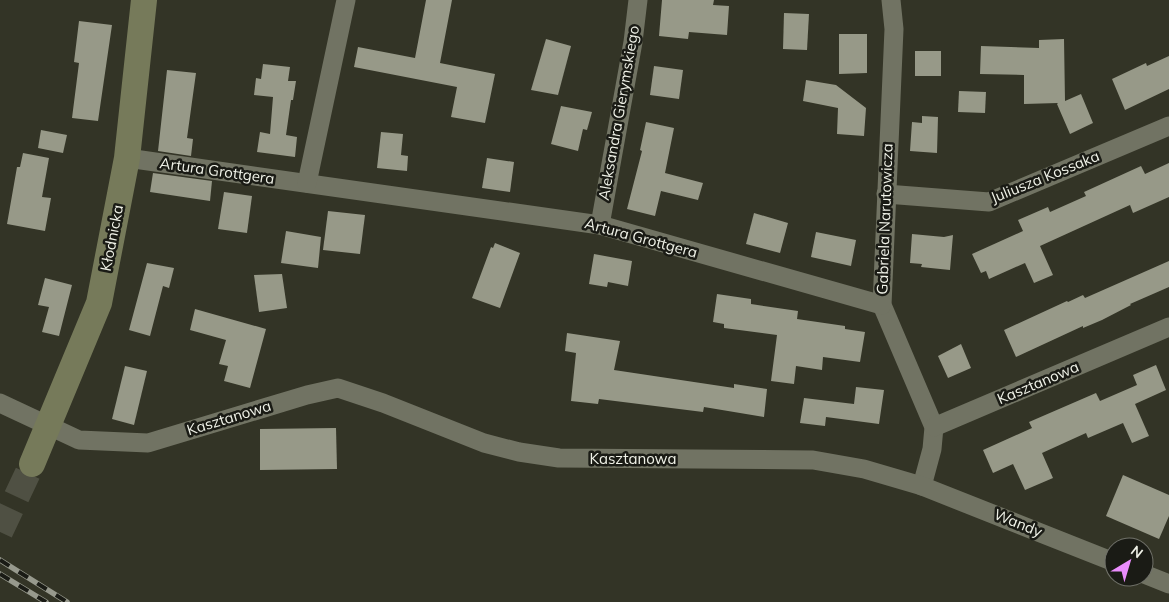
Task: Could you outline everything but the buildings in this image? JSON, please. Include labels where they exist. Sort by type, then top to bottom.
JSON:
[{"type":"main road","name":"Kłodnicka","points":[[32,464],[99,303],[127,158],[144,0]]},
{"type":"street","points":[[307,183],[346,0]]},
{"type":"street","name":"Aleksandra Gierymskiego","points":[[600,225],[633,42],[638,0]]},
{"type":"street","name":"Gabriela Narutowicza","points":[[891,0],[894,29],[882,305],[934,428]]},
{"type":"street","name":"Juliusza Kossaka","points":[[886,194],[989,202],[1169,126]]},
{"type":"street","name":"Artura Grottgera","points":[[127,158],[600,225],[882,305]]},
{"type":"street","name":"Kasztanowa","points":[[934,428],[1169,327]]},
{"type":"street","name":"Kasztanowa","points":[[0,403],[79,440],[148,443],[306,394],[338,388],[383,402],[484,444],[520,452],[559,458],[813,460],[864,469],[922,486]]},
{"type":"street","points":[[922,486],[932,449],[934,428]]},
{"type":"street","name":"Wandy","points":[[922,486],[1104,558]]},
{"type":"street","points":[[1154,578],[1169,584]]},
{"type":"tunnel","points":[[0,532],[32,464]]},
{"type":"railway","points":[[0,560],[67,602]]},
{"type":"railway","points":[[0,574],[46,602]]}]
